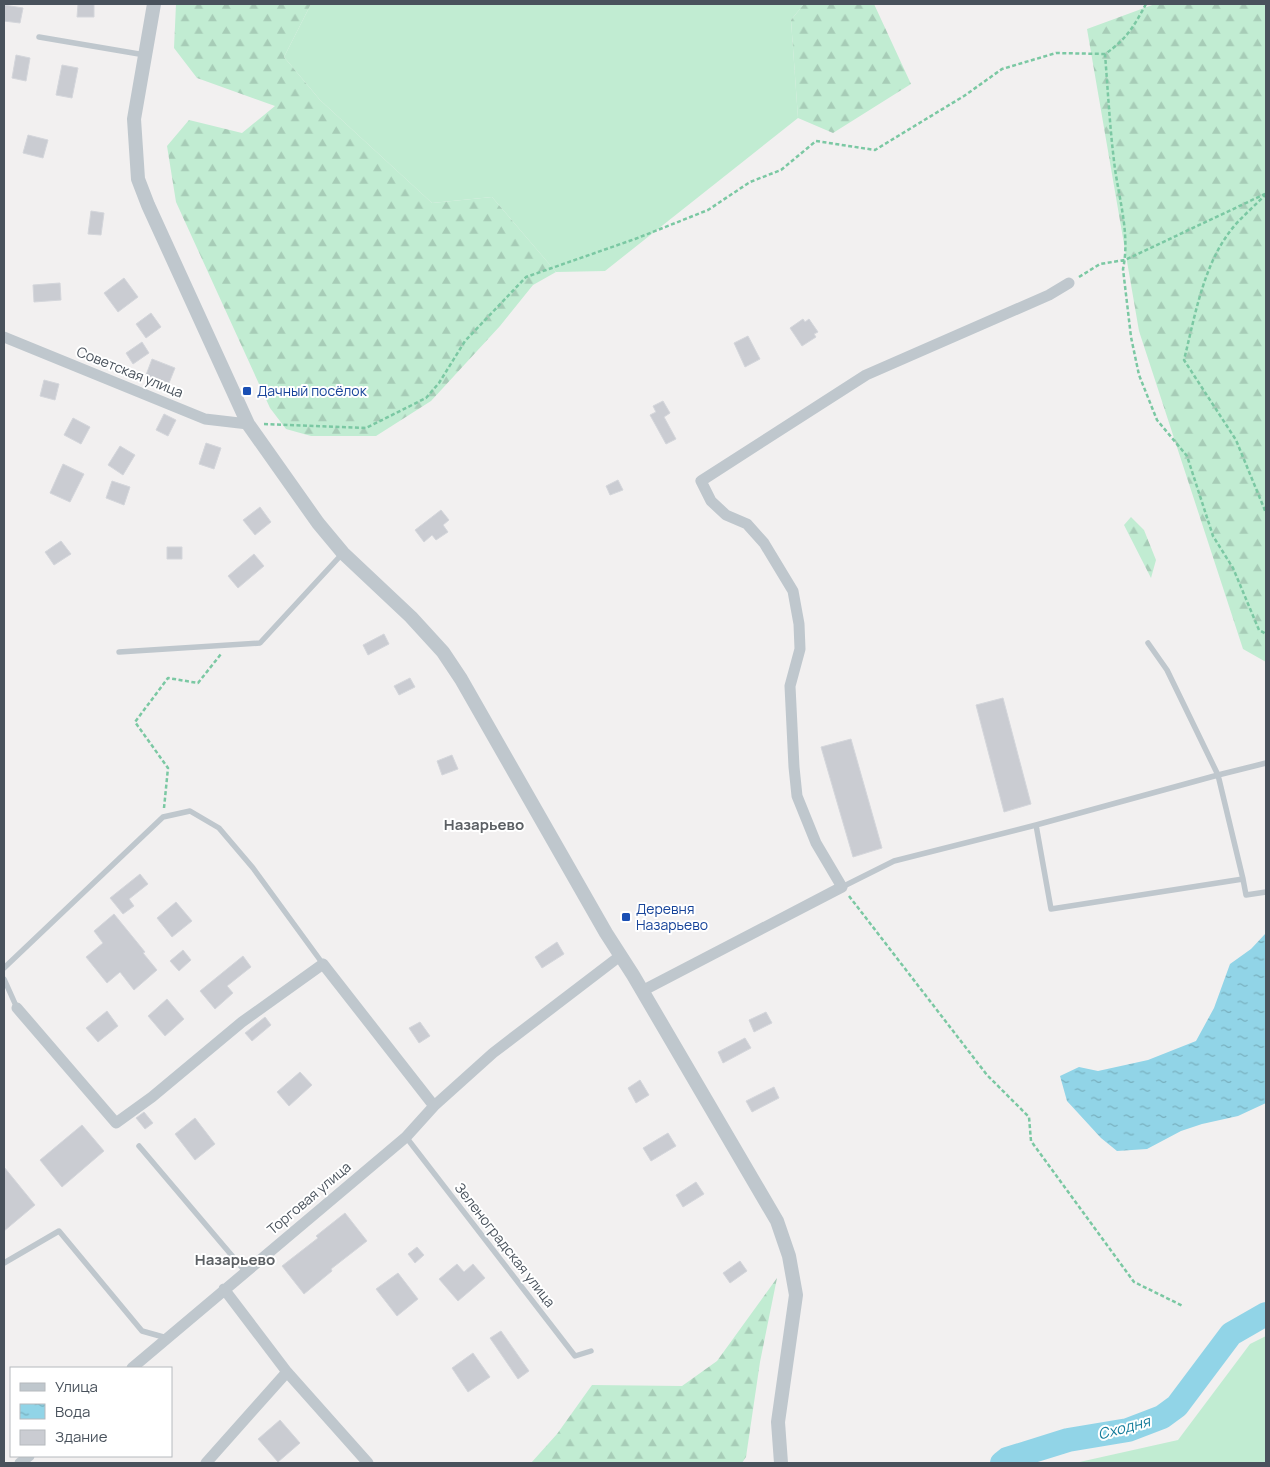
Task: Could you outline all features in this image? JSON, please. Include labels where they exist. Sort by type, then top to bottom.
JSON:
[{"type":"street","points":[[154,4],[134,119],[138,179],[148,206],[248,424],[318,523],[343,553],[411,617],[443,652],[461,679],[585,897],[777,1221],[789,1256],[796,1295],[778,1422],[781,1463]]},
{"type":"street","points":[[642,991],[842,887],[816,844],[797,796],[790,686],[800,649],[799,624],[793,592],[764,543],[747,524],[726,515],[711,501],[701,481],[866,375],[1049,295],[1069,284]]},
{"type":"street","name":"Советская улица","points":[[4,337],[205,419],[248,424]]},
{"type":"street","name":"Торговая улица","points":[[133,1367],[406,1136],[434,1106],[493,1053],[620,956]]},
{"type":"street","points":[[17,1008],[116,1123],[152,1097],[242,1022],[323,964],[434,1106]]},
{"type":"street","points":[[224,1289],[287,1372],[368,1463]]},
{"type":"street","points":[[206,1463],[287,1372]]},
{"type":"lane","points":[[39,37],[145,55]]},
{"type":"lane","points":[[119,652],[260,642],[343,553]]},
{"type":"lane","points":[[1148,643],[1167,670],[1218,775],[1246,895],[1266,892]]},
{"type":"lane","points":[[842,887],[894,861],[1266,763]]},
{"type":"lane","points":[[4,968],[163,817],[190,811],[218,828],[253,868],[323,964]]},
{"type":"lane","points":[[1036,825],[1051,909],[1243,879]]},
{"type":"lane","points":[[4,979],[17,1008]]},
{"type":"lane","name":"Зеленоградская улица","points":[[406,1136],[575,1356],[591,1350]]},
{"type":"lane","points":[[139,1146],[245,1271]]},
{"type":"lane","points":[[4,1263],[58,1231],[142,1331],[167,1338]]},
{"type":"path","points":[[248,424],[366,428],[426,398],[439,383],[465,341],[526,277],[635,239],[708,210],[750,182],[781,170],[816,141],[875,150],[964,96],[1002,69],[1056,53],[1105,54],[1121,43],[1136,23],[1146,4]]},
{"type":"path","points":[[1105,54],[1111,137],[1125,228],[1125,260],[1123,269],[1126,302],[1139,375],[1158,420],[1187,456],[1213,536],[1233,568],[1259,630],[1266,634]]},
{"type":"path","points":[[1069,284],[1100,264],[1125,260],[1266,194]]},
{"type":"path","points":[[1266,194],[1231,230],[1211,264],[1184,360],[1236,440],[1266,513]]},
{"type":"path","points":[[163,817],[168,768],[135,722],[168,678],[198,684],[228,645]]},
{"type":"path","points":[[842,887],[987,1075],[1029,1117],[1031,1141],[1134,1282],[1183,1306]]},
{"type":"green space","points":[[176,4],[311,4],[284,57],[320,100],[432,203],[492,197],[556,272],[533,285],[500,326],[431,401],[376,436],[311,436],[286,429],[270,408],[176,202],[167,146],[189,120],[242,133],[275,106],[197,78],[174,48]]},
{"type":"green space","points":[[311,4],[804,4],[791,20],[798,118],[605,271],[556,272],[492,197],[432,203],[320,100],[284,57]]},
{"type":"green space","points":[[804,4],[874,4],[911,84],[833,133],[798,118],[791,20]]},
{"type":"green space","points":[[1155,4],[1266,4],[1266,662],[1243,649],[1139,331],[1087,29]]},
{"type":"green space","points":[[1131,517],[1144,530],[1156,560],[1151,578],[1124,525]]},
{"type":"green space","points":[[777,1278],[760,1362],[746,1457],[742,1463],[531,1463],[557,1434],[592,1385],[682,1386],[717,1361]]},
{"type":"green space","points":[[1266,1336],[1266,1463],[1075,1463],[1178,1440],[1250,1344]]},
{"type":"water","points":[[1266,933],[1266,1103],[1238,1116],[1181,1131],[1147,1149],[1117,1151],[1101,1138],[1067,1101],[1060,1076],[1079,1067],[1098,1071],[1148,1060],[1196,1041],[1214,1008],[1230,964],[1251,949]]},
{"type":"building","points":[[78,4],[94,4],[94,17],[77,17]]},
{"type":"building","points":[[4,5],[23,8],[20,23],[4,21]]},
{"type":"building","points":[[16,55],[30,58],[26,81],[12,78]]},
{"type":"building","points":[[62,65],[78,68],[72,98],[56,95]]},
{"type":"building","points":[[28,135],[48,140],[43,158],[23,153]]},
{"type":"building","points":[[91,211],[104,213],[101,235],[88,234]]},
{"type":"building","points":[[124,278],[138,297],[118,312],[104,293]]},
{"type":"building","points":[[60,283],[61,300],[34,302],[33,285]]},
{"type":"building","points":[[151,313],[161,327],[146,338],[136,324]]},
{"type":"building","points":[[803,319],[805,322],[809,319],[818,332],[814,334],[816,337],[802,346],[790,328]]},
{"type":"building","points":[[748,336],[760,359],[745,367],[734,343]]},
{"type":"building","points":[[142,342],[149,353],[133,364],[126,353]]},
{"type":"building","points":[[152,359],[175,368],[169,383],[146,375]]},
{"type":"building","points":[[44,380],[59,384],[55,400],[40,396]]},
{"type":"building","points":[[663,401],[670,413],[664,417],[676,439],[666,444],[650,415],[656,412],[653,406]]},
{"type":"building","points":[[164,414],[176,420],[168,436],[156,430]]},
{"type":"building","points":[[73,418],[90,427],[81,444],[64,435]]},
{"type":"building","points":[[206,443],[221,448],[214,469],[199,464]]},
{"type":"building","points":[[120,446],[135,455],[123,475],[108,465]]},
{"type":"building","points":[[63,464],[84,474],[70,502],[50,493]]},
{"type":"building","points":[[618,480],[623,490],[610,495],[606,486]]},
{"type":"building","points":[[112,481],[130,487],[124,505],[106,498]]},
{"type":"building","points":[[260,507],[271,522],[255,535],[243,520]]},
{"type":"building","points":[[441,510],[449,520],[443,525],[448,532],[436,540],[432,535],[424,542],[415,530]]},
{"type":"building","points":[[61,541],[71,554],[54,565],[45,552]]},
{"type":"building","points":[[167,547],[182,547],[182,559],[167,559]]},
{"type":"building","points":[[254,554],[264,566],[238,588],[228,576]]},
{"type":"building","points":[[384,634],[389,644],[368,655],[363,645]]},
{"type":"building","points":[[410,678],[415,687],[399,695],[394,686]]},
{"type":"building","points":[[1003,698],[1031,804],[1004,812],[976,705]]},
{"type":"building","points":[[851,739],[882,848],[853,857],[821,747]]},
{"type":"building","points":[[452,755],[458,769],[442,775],[437,761]]},
{"type":"building","points":[[140,874],[148,884],[129,899],[134,906],[123,914],[110,898]]},
{"type":"building","points":[[176,902],[192,921],[172,937],[157,918]]},
{"type":"building","points":[[114,914],[157,970],[134,990],[120,972],[107,983],[86,957],[103,943],[94,931]]},
{"type":"building","points":[[557,942],[564,954],[542,968],[535,957]]},
{"type":"building","points":[[183,950],[191,960],[179,971],[170,961]]},
{"type":"building","points":[[243,956],[251,967],[227,986],[233,993],[215,1009],[200,991]]},
{"type":"building","points":[[167,999],[184,1019],[165,1036],[148,1016]]},
{"type":"building","points":[[107,1011],[118,1026],[98,1042],[86,1028]]},
{"type":"building","points":[[766,1012],[772,1023],[754,1032],[749,1020]]},
{"type":"building","points":[[265,1017],[271,1025],[252,1041],[245,1033]]},
{"type":"building","points":[[420,1022],[430,1036],[419,1043],[409,1028]]},
{"type":"building","points":[[745,1038],[751,1048],[723,1063],[718,1052]]},
{"type":"building","points":[[300,1072],[312,1085],[289,1106],[277,1092]]},
{"type":"building","points":[[640,1080],[649,1095],[636,1103],[628,1088]]},
{"type":"building","points":[[774,1087],[779,1098],[752,1112],[746,1101]]},
{"type":"building","points":[[144,1112],[153,1123],[145,1129],[136,1118]]},
{"type":"building","points":[[195,1118],[215,1144],[195,1160],[175,1134]]},
{"type":"building","points":[[82,1125],[104,1151],[62,1187],[40,1160]]},
{"type":"building","points":[[668,1133],[676,1146],[651,1161],[643,1148]]},
{"type":"building","points":[[4,1167],[35,1205],[4,1231]]},
{"type":"building","points":[[696,1182],[704,1194],[683,1207],[676,1195]]},
{"type":"building","points":[[345,1213],[367,1241],[331,1269],[332,1271],[304,1294],[282,1266],[318,1238],[316,1236]]},
{"type":"building","points":[[417,1247],[424,1255],[415,1263],[408,1254]]},
{"type":"building","points":[[740,1261],[747,1271],[730,1283],[723,1273]]},
{"type":"building","points":[[457,1264],[464,1272],[473,1264],[485,1278],[458,1301],[439,1279]]},
{"type":"building","points":[[398,1273],[418,1299],[397,1316],[376,1289]]},
{"type":"building","points":[[501,1331],[529,1371],[518,1379],[490,1338]]},
{"type":"building","points":[[473,1353],[490,1377],[468,1392],[452,1368]]},
{"type":"building","points":[[280,1420],[300,1443],[278,1462],[258,1439]]},
{"type":"waterway","name":"Сходня","points":[[1002,1463],[1007,1459],[1068,1440],[1128,1430],[1162,1417],[1177,1406],[1231,1334],[1266,1314]]},
{"type":"place","name":"Дачный посёлок","points":[[247,391]]},
{"type":"place","name":"Деревня Назарьево","points":[[626,917]]},
{"type":"district","name":"Назарьево","points":[[484,825]]},
{"type":"district","name":"Назарьево","points":[[235,1260]]}]
